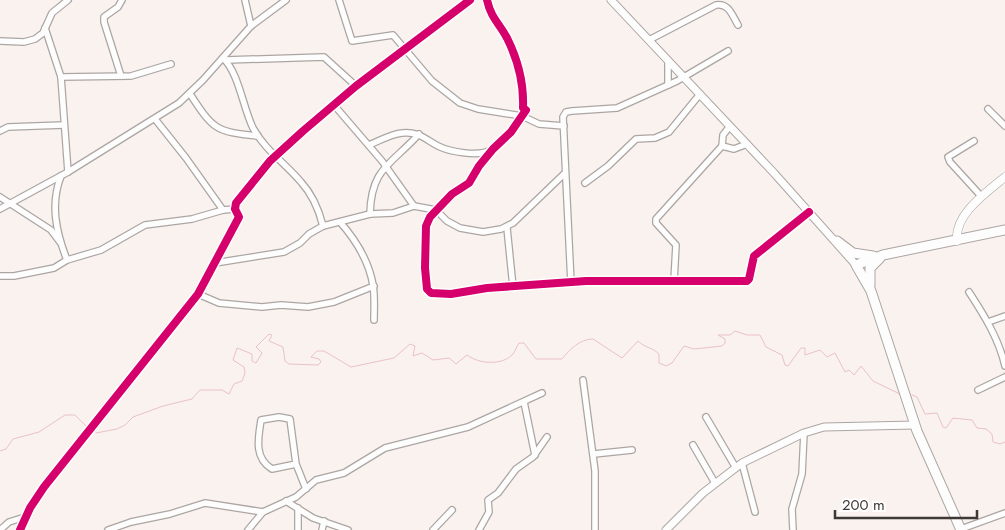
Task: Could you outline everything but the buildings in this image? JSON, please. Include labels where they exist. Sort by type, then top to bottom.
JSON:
[{"type":"main road","points":[[957,241],[958,231],[963,218],[981,196],[1005,177]]},
{"type":"main road","points":[[961,529],[915,425],[871,291],[856,265],[881,256],[1005,230]]},
{"type":"main road","points":[[837,242],[853,252],[881,256]]},
{"type":"main road","points":[[871,291],[870,268],[881,256]]},
{"type":"street","points":[[0,42],[30,41],[40,36],[52,13],[68,0]]},
{"type":"street","points":[[122,0],[118,7],[104,16],[104,22],[122,76]]},
{"type":"street","points":[[245,0],[251,26]]},
{"type":"street","points":[[0,209],[68,172],[155,119],[190,94],[224,59],[251,26],[286,0]]},
{"type":"street","points":[[339,0],[352,41],[392,35],[432,81],[460,103],[478,110],[522,116],[540,124],[564,126]]},
{"type":"street","points":[[20,530],[25,517],[44,487],[198,294],[239,216],[235,209],[236,203],[274,157],[356,86],[470,0]]},
{"type":"street","points":[[369,145],[402,133],[419,134],[437,145],[460,152],[485,154],[511,132],[526,110],[523,108],[521,76],[507,38],[490,15],[487,0]]},
{"type":"street","points":[[611,0],[810,212],[856,265]]},
{"type":"street","points":[[649,40],[716,5],[722,4],[727,7],[738,25]]},
{"type":"street","points":[[45,28],[61,77],[68,172]]},
{"type":"street","points":[[571,283],[569,207],[564,174],[566,165],[563,116],[566,112],[617,108],[684,77],[728,51]]},
{"type":"street","points":[[224,59],[324,57],[356,86]]},
{"type":"street","points":[[224,59],[258,136],[274,157],[302,182],[309,192],[323,226]]},
{"type":"street","points":[[668,61],[668,85]]},
{"type":"street","points":[[61,77],[122,76],[146,73],[171,64]]},
{"type":"street","points":[[190,94],[211,125],[239,134],[258,136]]},
{"type":"street","points":[[584,183],[608,166],[636,139],[655,138],[669,132],[700,94]]},
{"type":"street","points":[[334,105],[353,130],[369,145],[414,206]]},
{"type":"street","points":[[988,109],[1005,126]]},
{"type":"street","points":[[155,119],[223,210]]},
{"type":"street","points":[[0,131],[8,127],[64,125]]},
{"type":"street","points":[[674,281],[676,245],[656,223],[656,219],[722,146],[723,135],[730,126]]},
{"type":"street","points":[[370,214],[374,184],[385,166],[419,134]]},
{"type":"street","points":[[974,141],[948,157],[950,162],[981,196]]},
{"type":"street","points":[[722,146],[726,149],[734,149],[747,144]]},
{"type":"street","points":[[493,149],[469,184],[452,194],[436,210],[428,222],[424,268],[428,289],[431,294],[451,294],[571,283],[747,281],[754,256],[810,212]]},
{"type":"street","points":[[215,263],[284,252],[323,226],[370,214],[392,214],[414,206],[436,210],[447,221],[460,228],[483,232],[507,228],[564,174]]},
{"type":"street","points":[[61,176],[56,189],[54,207],[60,243],[67,260]]},
{"type":"street","points":[[0,197],[12,203],[50,230],[60,243]]},
{"type":"street","points":[[0,276],[42,272],[54,268],[67,260],[92,255],[145,225],[192,219],[223,210],[235,209]]},
{"type":"street","points":[[340,222],[354,239],[367,264],[374,286],[374,320]]},
{"type":"street","points":[[507,228],[513,287]]},
{"type":"street","points":[[198,294],[219,303],[262,307],[281,305],[308,307],[334,302],[374,286]]},
{"type":"street","points":[[969,292],[988,322],[1002,352],[1005,366]]},
{"type":"street","points":[[988,322],[1005,316]]},
{"type":"street","points":[[978,390],[1005,377]]},
{"type":"street","points":[[584,380],[585,408],[594,454],[595,530]]},
{"type":"street","points":[[248,530],[263,512],[286,502],[316,480],[344,473],[384,448],[457,431],[542,393]]},
{"type":"street","points":[[524,402],[535,455]]},
{"type":"street","points":[[296,464],[272,469],[261,460],[258,452],[261,420],[279,417],[290,419],[296,464],[306,489]]},
{"type":"street","points":[[706,417],[739,465],[755,512]]},
{"type":"street","points":[[666,530],[715,483],[739,465],[804,433],[824,427],[915,425]]},
{"type":"street","points":[[793,530],[792,509],[802,474],[804,433]]},
{"type":"street","points":[[479,530],[489,512],[488,500],[498,492],[516,470],[535,455],[547,437]]},
{"type":"street","points":[[693,445],[715,483]]},
{"type":"street","points":[[594,454],[632,450]]},
{"type":"street","points":[[286,502],[308,516],[348,530]]},
{"type":"street","points":[[108,530],[205,503],[263,512]]},
{"type":"street","points":[[298,508],[298,530]]},
{"type":"street","points":[[433,530],[452,510]]},
{"type":"street","points":[[961,529],[1005,513]]},
{"type":"street","points":[[0,530],[9,522],[25,517]]},
{"type":"street","points":[[322,530],[324,521]]},
{"type":"waterway","points":[[96,433],[117,429],[125,425],[133,417],[163,406],[192,399],[200,390],[222,390],[229,394],[234,384],[242,381],[245,373],[244,367],[233,360],[237,348],[252,354],[252,361],[256,363],[262,353],[256,347],[269,334],[272,335],[269,341],[283,347],[285,361],[289,364],[318,365],[321,362],[319,359],[311,357],[317,351],[324,351],[351,367],[394,358],[410,344],[415,346],[413,356],[422,353],[433,360],[449,358],[456,364],[467,355],[484,362],[497,362],[513,354],[519,343],[524,343],[536,359],[562,359],[572,348],[588,339],[593,339],[622,358],[638,341],[659,354],[659,363],[666,366],[672,363],[684,346],[694,349],[722,346],[725,343],[725,339],[718,335],[730,335],[735,331],[747,335],[760,335],[766,347],[782,355],[785,365],[788,366],[801,348],[805,348],[805,355],[820,350],[827,357],[835,353],[845,372],[849,370],[854,375],[861,366],[873,381],[902,395]]},
{"type":"waterway","points":[[912,395],[917,397],[925,414],[937,413],[943,427],[946,428],[953,418],[972,420],[977,428],[986,429],[992,434],[993,442],[1000,444],[1005,442]]},
{"type":"waterway","points":[[0,451],[6,449],[13,439],[39,432],[65,415],[75,415],[87,427]]},
{"type":"cycle path","points":[[20,530],[30,508],[44,487],[198,294],[239,217],[235,209],[236,203],[270,161],[356,86],[470,0]]},
{"type":"cycle path","points":[[487,0],[514,55],[520,72],[523,108],[526,110],[511,132],[479,166],[469,183],[452,194],[430,217],[426,226],[425,268],[427,289],[431,293],[451,294],[487,288],[586,281],[747,281],[754,256],[809,212]]}]
